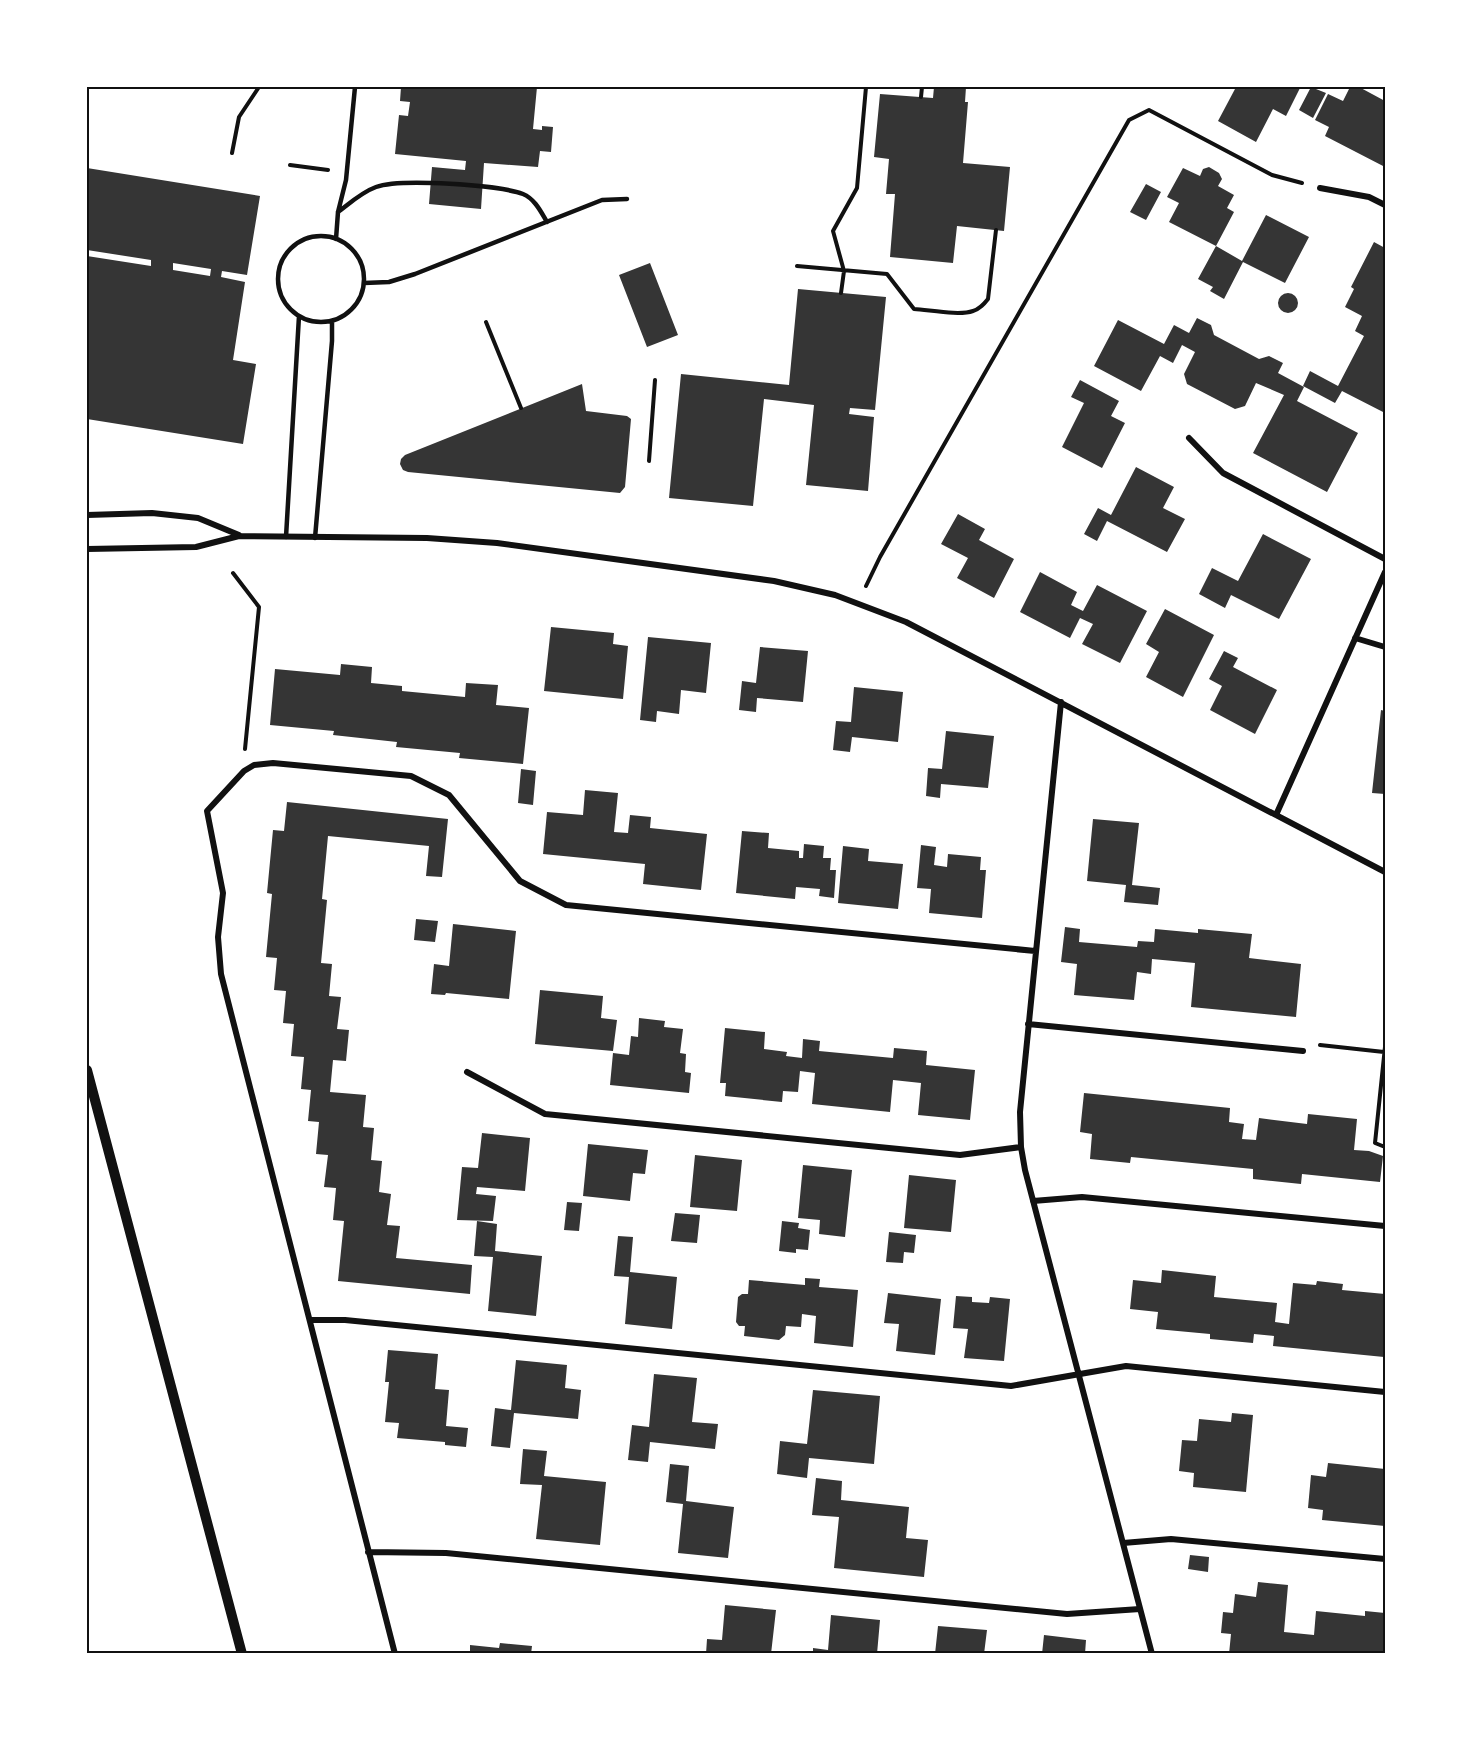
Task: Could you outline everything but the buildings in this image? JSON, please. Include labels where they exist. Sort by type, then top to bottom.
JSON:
[{"type":"street","points":[[1320,188],[1369,197],[1385,205]]},
{"type":"street","points":[[1189,438],[1223,473],[1385,559]]},
{"type":"street","points":[[87,515],[152,513],[198,518],[239,536]]},
{"type":"street","points":[[87,549],[196,547],[239,536],[427,538],[498,543],[774,581],[815,589],[906,622],[1385,872]]},
{"type":"street","points":[[1276,815],[1385,572]]},
{"type":"street","points":[[1356,638],[1385,646]]},
{"type":"street","points":[[1061,702],[1020,1112],[1021,1147],[1033,1201],[1152,1654]]},
{"type":"street","points":[[395,1654],[221,974],[218,937],[223,893],[207,811],[244,771],[254,765],[273,763],[411,776],[449,795],[520,881],[567,905],[1035,951]]},
{"type":"street","points":[[1028,1024],[1303,1051]]},
{"type":"street","points":[[87,1070],[242,1654]]},
{"type":"street","points":[[467,1072],[545,1114],[960,1155],[1021,1147]]},
{"type":"street","points":[[1033,1201],[1082,1197],[1385,1226]]},
{"type":"street","points":[[310,1320],[345,1320],[1011,1386],[1126,1366],[1385,1392]]},
{"type":"street","points":[[1123,1543],[1171,1539],[1385,1559]]},
{"type":"street","points":[[368,1552],[446,1553],[1066,1614],[1140,1609]]},
{"type":"lane","points":[[336,239],[338,212],[347,171],[355,87]]},
{"type":"lane","points":[[338,212],[360,195],[376,187],[396,182],[430,183],[525,195],[537,206],[547,222]]},
{"type":"lane","points":[[364,283],[389,282],[415,274],[603,200],[627,199]]},
{"type":"lane","points":[[326,236],[344,243],[357,256],[362,265],[364,283],[363,292],[354,308],[332,321],[315,322],[298,316],[287,305],[279,290],[278,272],[281,263],[291,249],[307,238],[326,236]]},
{"type":"lane","points":[[286,537],[298,316]]},
{"type":"lane","points":[[315,538],[332,321]]},
{"type":"path","points":[[232,153],[239,117],[259,87]]},
{"type":"path","points":[[841,293],[843,271],[833,231],[857,188],[866,87]]},
{"type":"path","points":[[921,97],[922,87]]},
{"type":"path","points":[[858,603],[880,557],[1129,120],[1149,110],[1272,175],[1320,188]]},
{"type":"path","points":[[290,165],[347,171]]},
{"type":"path","points":[[797,266],[887,274],[915,309],[973,311],[982,306],[988,298],[996,230]]},
{"type":"path","points":[[486,322],[521,408]]},
{"type":"path","points":[[649,461],[655,380]]},
{"type":"path","points":[[233,573],[259,607],[244,771]]},
{"type":"path","points":[[1303,1051],[1315,1045],[1384,1052]]},
{"type":"path","points":[[1385,1047],[1376,1143],[1385,1147]]}]
